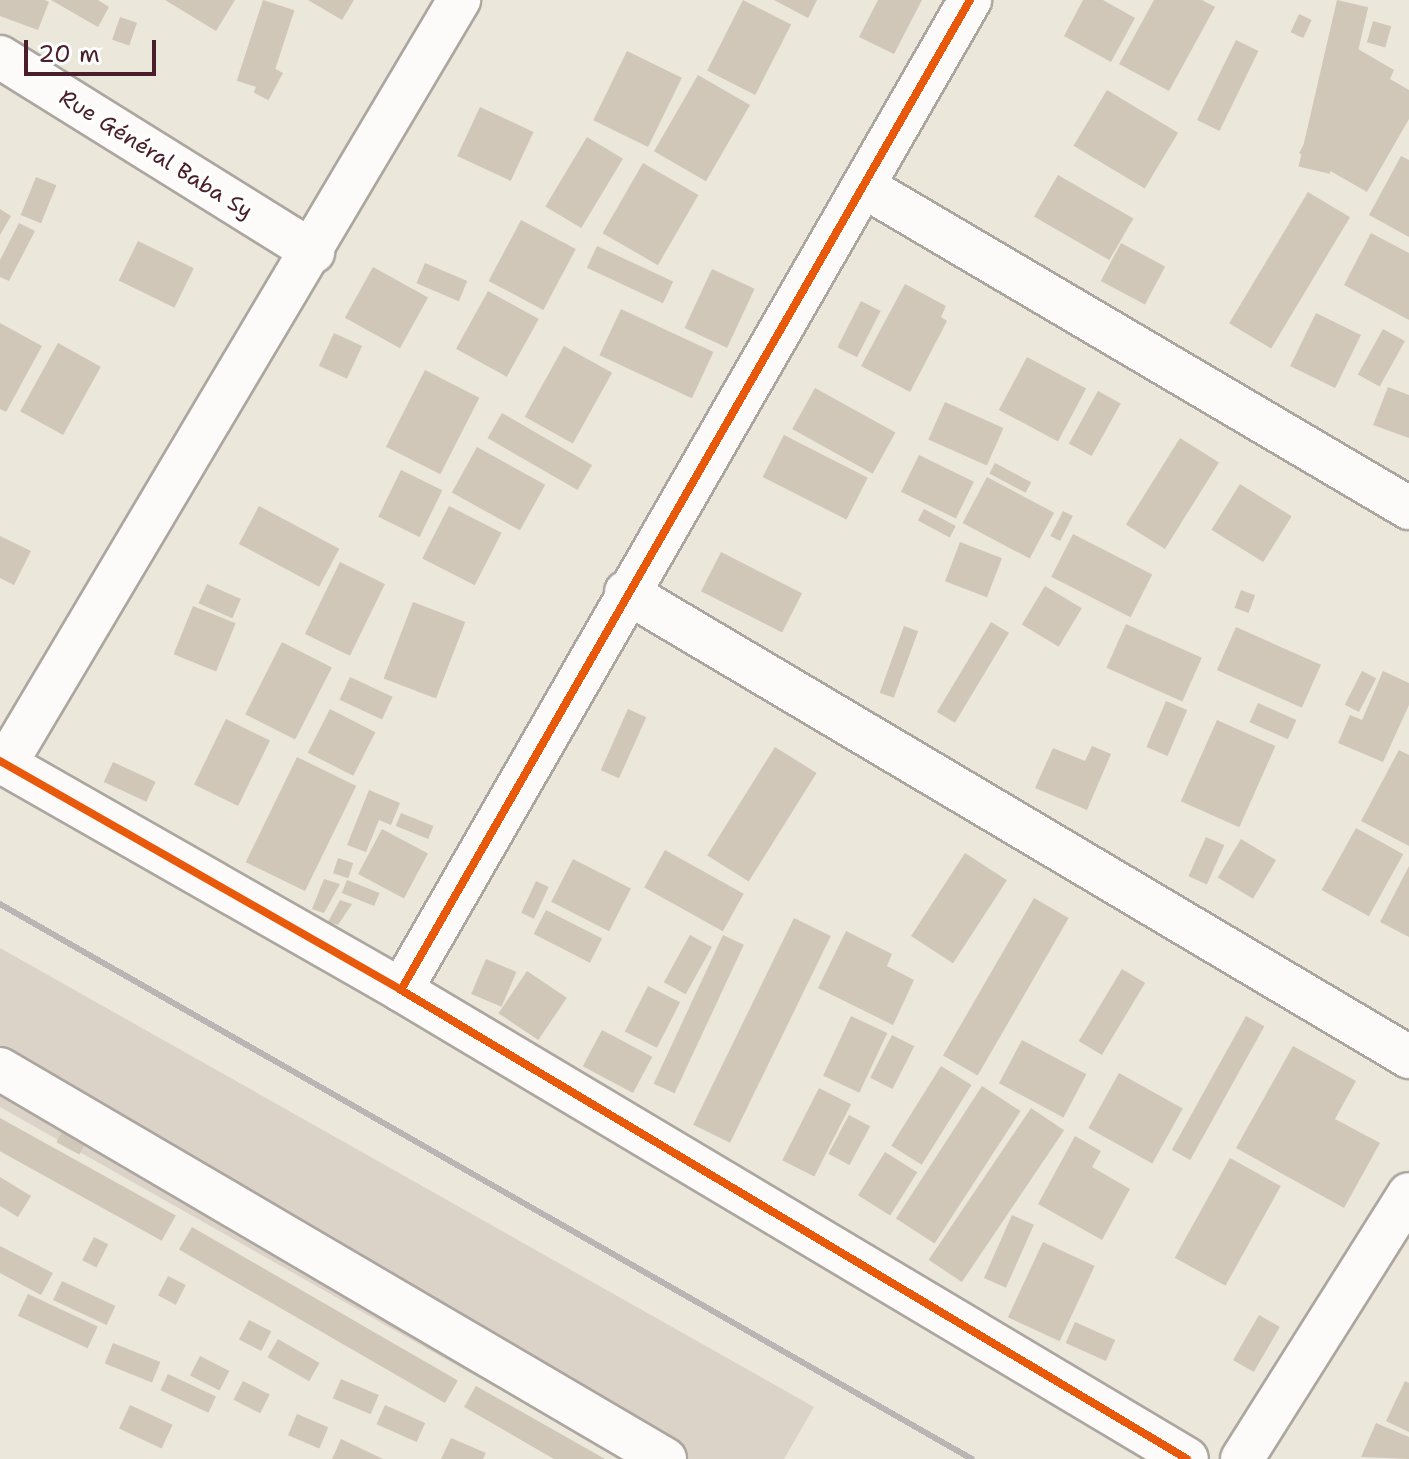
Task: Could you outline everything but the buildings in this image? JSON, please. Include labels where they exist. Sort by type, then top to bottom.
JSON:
[{"type":"street","points":[[459,0],[313,252],[3,763],[401,990],[1187,1459]]},
{"type":"street","points":[[401,990],[626,592],[970,0]]},
{"type":"street","name":"Rue Général Baba Sy","points":[[0,57],[313,252]]},
{"type":"street","points":[[863,186],[1409,508]]},
{"type":"street","points":[[626,592],[1409,1057]]},
{"type":"street","points":[[0,1069],[665,1459]]},
{"type":"street","points":[[1242,1459],[1409,1194]]},
{"type":"shaded area","points":[[0,948],[814,1407],[784,1459],[622,1459],[0,1107]]},
{"type":"railway","points":[[0,904],[972,1459]]},
{"type":"cycle path","points":[[401,990],[970,0]]},
{"type":"cycle path","points":[[0,761],[401,990],[1187,1459]]}]
